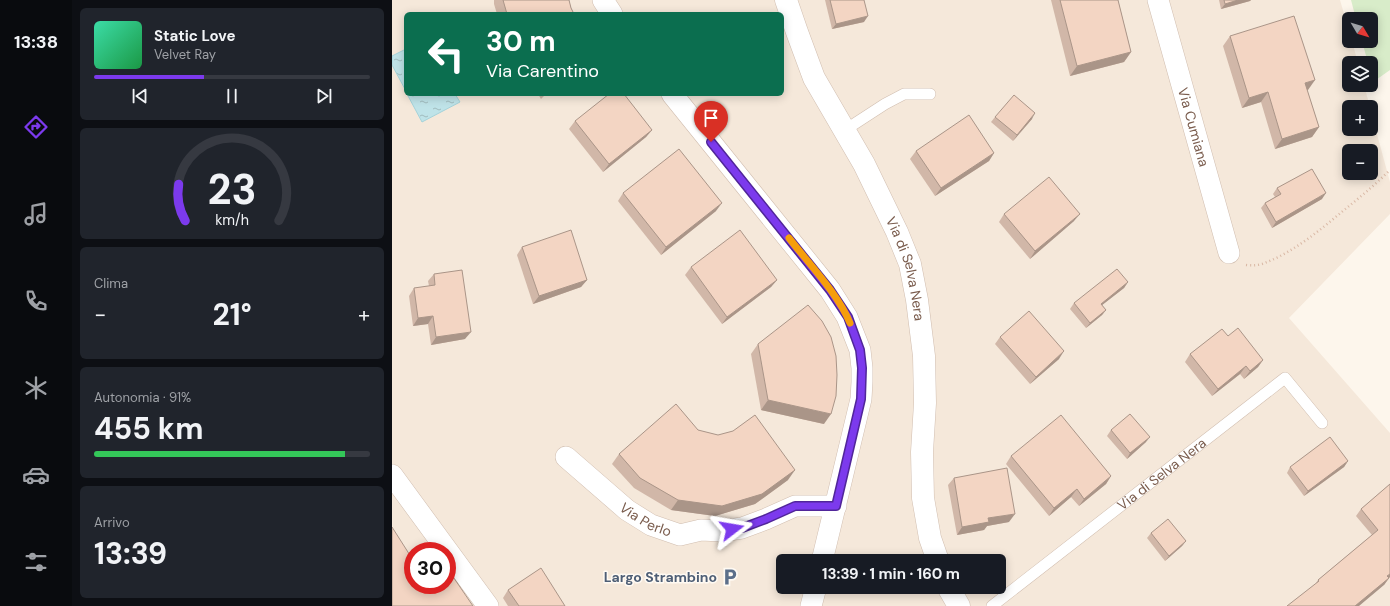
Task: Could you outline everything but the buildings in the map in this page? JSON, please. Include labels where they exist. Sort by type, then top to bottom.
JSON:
[{"type":"street","points":[[603,0],[611,12]]},
{"type":"street","name":"Via di Selva Nera","points":[[786,0],[796,32],[814,78],[864,164],[897,232],[910,264],[917,300],[924,356],[922,452],[923,498],[930,538],[936,554]]},
{"type":"street","name":"Via Cumiana","points":[[1158,0],[1229,254]]},
{"type":"street","points":[[674,96],[830,290],[848,317],[860,350],[862,368],[861,399],[824,554]]},
{"type":"street","name":"Via Perlo","points":[[566,457],[627,510],[651,525],[680,535],[701,530],[722,531],[742,528],[795,506],[836,506]]},
{"type":"street","points":[[392,475],[488,606]]},
{"type":"street","points":[[811,606],[814,594]]},
{"type":"street","points":[[952,594],[959,606]]},
{"type":"lane","points":[[845,130],[885,104],[904,94],[930,94]]},
{"type":"lane","name":"Via di Selva Nera","points":[[992,606],[1285,378],[1322,423]]},
{"type":"path","points":[[1229,254],[1230,257],[1236,262],[1248,266],[1258,265],[1273,260],[1294,248],[1318,230],[1390,170]]},
{"type":"shaded area","points":[[392,0],[1340,0],[1343,12],[1342,12],[1342,48],[1354,48],[1356,56],[1342,56],[1342,92],[1366,92],[1368,100],[1342,100],[1342,136],[1378,136],[1390,182],[1390,214],[1289,318],[1390,433],[1390,606],[392,606]]},
{"type":"green space","points":[[1351,0],[1390,0],[1390,70],[1378,78],[1378,56],[1366,56],[1364,48],[1378,48],[1378,12],[1354,12]]},
{"type":"water","points":[[404,50],[404,87],[392,65],[392,56]]},
{"type":"water","points":[[408,96],[456,96],[460,102],[422,122]]},
{"type":"slow traffic","points":[[789,238],[830,290],[848,317],[850,323]]},
{"type":"place","name":"Largo Strambino","points":[[730,577]]},
{"type":"route","points":[[711,142],[830,290],[851,324],[860,350],[862,368],[861,399],[836,506],[795,506],[742,528],[732,529]]}]
